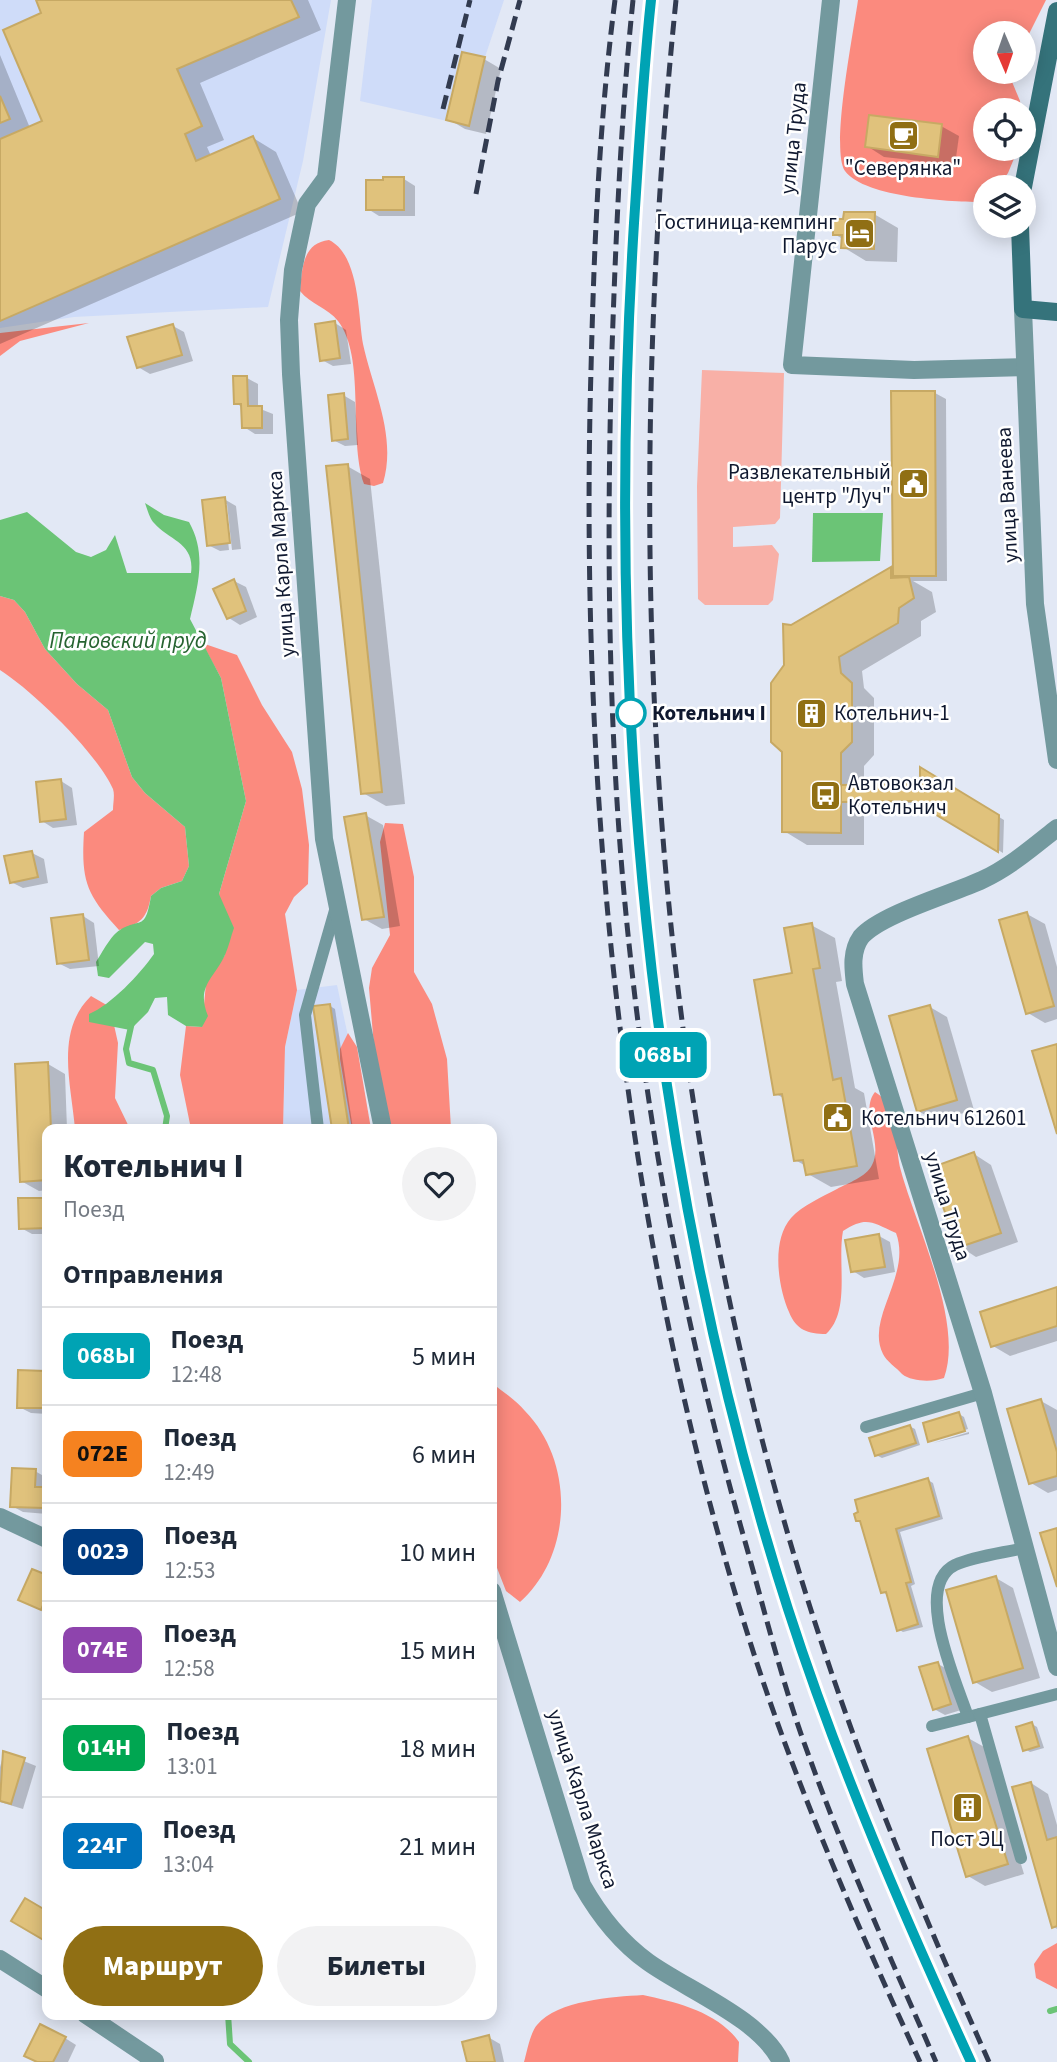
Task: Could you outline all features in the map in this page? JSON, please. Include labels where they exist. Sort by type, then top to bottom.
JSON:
[{"type":"street","name":"улица Карла Маркса","points":[[347,0],[326,178],[307,204],[293,270],[289,320],[324,839],[382,1124]]},
{"type":"street","name":"улица Труда","points":[[831,0],[792,365],[914,370],[1023,366]]},
{"type":"street","points":[[1025,175],[1057,11]]},
{"type":"street","name":"улица Ванеева","points":[[1020,238],[1023,366],[1035,604],[1057,760]]},
{"type":"street","points":[[1023,309],[1057,312]]},
{"type":"street","name":"улица Труда","points":[[1057,828],[1021,858],[985,879],[877,924],[861,938],[853,959],[855,984],[983,1393],[1057,1667]]},
{"type":"street","points":[[0,1517],[42,1537]]},
{"type":"street","name":"улица Карла Маркса","points":[[497,1607],[582,1885],[593,1904],[607,1924],[647,1961],[763,2036],[781,2062]]},
{"type":"street","points":[[0,1959],[42,1986]]},
{"type":"street","points":[[94,2020],[155,2061]]},
{"type":"lane","points":[[317,1124],[305,1015],[337,906]]},
{"type":"lane","points":[[866,1427],[983,1393]]},
{"type":"lane","points":[[1021,1858],[974,1715],[934,1606],[940,1580],[955,1565],[1024,1548]]},
{"type":"lane","points":[[932,1726],[1057,1694]]},
{"type":"shaded area","points":[[0,0],[331,0],[303,161],[268,307],[74,317],[0,328]]},
{"type":"shaded area","points":[[372,0],[504,0],[485,57],[469,126],[360,101]]},
{"type":"shaded area","points":[[858,0],[1046,0],[1036,21],[973,21],[973,84],[1013,84],[1019,98],[973,98],[973,161],[1013,161],[1007,175],[973,175],[973,202],[890,193],[855,180],[845,171],[840,140]]},
{"type":"shaded area","points":[[329,240],[347,259],[352,272],[363,344],[382,413],[387,465],[383,483],[374,486],[364,484],[359,465],[352,355],[346,336],[334,317],[300,291],[308,252],[320,242]]},
{"type":"shaded area","points":[[89,323],[20,341],[0,356],[0,333]]},
{"type":"shaded area","points":[[702,370],[784,373],[780,518],[775,524],[733,527],[733,547],[772,545],[779,554],[773,600],[768,605],[705,605],[698,599],[697,486]]},
{"type":"shaded area","points":[[0,596],[14,600],[25,612],[45,649],[77,684],[108,710],[132,777],[145,793],[185,827],[189,866],[182,881],[161,888],[151,896],[145,915],[126,928],[119,930],[99,906],[85,875],[84,832],[113,810],[113,789],[93,758],[63,724],[29,692],[0,670]]},
{"type":"shaded area","points":[[202,643],[237,655],[262,705],[292,752],[302,789],[309,845],[308,884],[294,897],[285,914],[297,990],[285,1047],[283,1124],[190,1124],[180,1075],[186,1026],[202,1027],[206,983],[225,955],[219,894],[246,801],[221,678]]},
{"type":"shaded area","points":[[385,823],[403,824],[414,877],[414,972],[432,1004],[447,1059],[451,1124],[385,1124],[379,1105],[369,988],[372,968],[390,935],[380,842]]},
{"type":"shaded area","points":[[337,985],[367,1124],[283,1124],[285,1047],[297,990]]},
{"type":"shaded area","points":[[91,996],[110,1007],[118,1043],[115,1098],[128,1124],[74,1124],[68,1058],[73,1025]]},
{"type":"shaded area","points":[[348,1033],[357,1047],[370,1124],[351,1124],[340,1049]]},
{"type":"shaded area","points":[[875,1092],[889,1107],[895,1127],[901,1171],[936,1274],[943,1303],[949,1356],[944,1378],[911,1379],[902,1374],[883,1354],[879,1340],[880,1326],[898,1265],[896,1233],[869,1222],[858,1223],[843,1231],[841,1300],[834,1324],[826,1334],[808,1332],[795,1323],[782,1290],[779,1251],[785,1228],[791,1218],[801,1209],[861,1176],[872,1165],[875,1147],[869,1109]]},
{"type":"shaded area","points":[[497,1387],[521,1407],[541,1432],[553,1456],[559,1481],[561,1508],[558,1534],[550,1560],[537,1582],[520,1602],[506,1591],[497,1568]]},
{"type":"shaded area","points":[[1057,1943],[1057,1989],[1036,1978],[1034,1964],[1043,1951]]},
{"type":"shaded area","points":[[643,1995],[682,2005],[720,2023],[739,2042],[738,2062],[524,2062],[537,2025],[558,2010],[586,2001]]},
{"type":"water","name":"Пановский пруд","points":[[145,503],[164,515],[189,522],[195,534],[199,570],[190,619],[221,678],[246,801],[219,894],[234,928],[225,955],[205,990],[208,1016],[202,1027],[186,1026],[168,1015],[167,997],[155,998],[148,1012],[130,1030],[89,1022],[89,1014],[106,1004],[133,979],[154,954],[153,944],[145,942],[109,978],[98,976],[96,962],[117,932],[144,919],[151,896],[161,888],[182,881],[189,866],[185,827],[145,793],[132,777],[108,710],[77,684],[45,649],[25,612],[14,600],[0,596],[0,520],[27,512],[76,552],[91,557],[106,550],[115,535],[127,573],[191,573],[189,555],[154,523]]},
{"type":"water","points":[[813,513],[883,513],[880,561],[812,562]]},
{"type":"building","points":[[36,0],[291,0],[299,17],[177,69],[202,126],[185,134],[196,161],[253,136],[280,199],[0,321],[0,139],[42,121],[3,30],[41,13]]},
{"type":"building","points":[[462,52],[485,57],[469,126],[446,120]]},
{"type":"building","points":[[0,96],[10,119],[0,123]]},
{"type":"building","name":"\"Северянка\"","points":[[869,115],[942,124],[938,157],[865,147]]},
{"type":"building","points":[[383,177],[404,177],[404,210],[366,210],[366,180],[383,180]]},
{"type":"building","points":[[844,212],[875,212],[874,249],[841,248],[842,235],[833,235],[833,219],[843,219]]},
{"type":"building","points":[[335,321],[340,358],[320,361],[315,324]]},
{"type":"building","points":[[173,324],[182,355],[137,368],[127,337]]},
{"type":"building","points":[[233,376],[247,376],[248,406],[262,406],[262,428],[242,428],[241,404],[234,404]]},
{"type":"building","name":"Развлекательный центр \"Луч\"","points":[[891,391],[935,391],[936,576],[893,576]]},
{"type":"building","points":[[344,393],[348,439],[332,441],[328,395]]},
{"type":"building","points":[[348,464],[382,792],[361,794],[326,466]]},
{"type":"building","points":[[225,497],[230,543],[207,546],[202,500]]},
{"type":"building","name":"Котельнич-1","points":[[891,567],[891,578],[909,577],[914,598],[899,608],[898,623],[839,657],[841,673],[852,683],[852,742],[841,753],[841,833],[782,832],[782,752],[771,742],[771,683],[784,665],[783,624],[791,625]]},
{"type":"building","points":[[234,579],[246,611],[227,619],[213,589]]},
{"type":"building","points":[[920,767],[999,815],[998,852],[913,801],[841,802],[841,785],[920,784]]},
{"type":"building","points":[[61,779],[66,819],[40,822],[36,782]]},
{"type":"building","points":[[366,813],[384,917],[362,920],[344,817]]},
{"type":"building","points":[[32,851],[38,877],[10,883],[4,856]]},
{"type":"building","points":[[1027,912],[1054,1006],[1026,1014],[999,920]]},
{"type":"building","points":[[83,914],[89,960],[57,964],[51,918]]},
{"type":"building","points":[[812,923],[820,968],[813,969],[833,1080],[841,1078],[857,1166],[806,1175],[803,1160],[794,1161],[782,1094],[774,1095],[754,980],[792,973],[784,928]]},
{"type":"building","points":[[330,1004],[348,1124],[331,1124],[313,1006]]},
{"type":"building","points":[[930,1005],[957,1100],[917,1112],[889,1016]]},
{"type":"building","points":[[1057,1044],[1057,1134],[1032,1051]]},
{"type":"building","points":[[48,1062],[51,1124],[42,1124],[42,1180],[20,1182],[15,1064]]},
{"type":"building","points":[[974,1152],[1001,1233],[957,1248],[930,1168]]},
{"type":"building","points":[[18,1198],[42,1198],[42,1228],[19,1229]]},
{"type":"building","points":[[879,1234],[885,1267],[851,1272],[845,1240]]},
{"type":"building","points":[[1057,1287],[1057,1326],[991,1347],[980,1312]]},
{"type":"building","points":[[18,1370],[42,1371],[42,1408],[17,1408]]},
{"type":"building","points":[[1041,1399],[1057,1452],[1057,1476],[1029,1484],[1007,1409]]},
{"type":"building","points":[[959,1412],[965,1431],[928,1442],[923,1423]]},
{"type":"building","points":[[910,1425],[916,1443],[875,1456],[869,1438]]},
{"type":"building","points":[[12,1468],[36,1469],[35,1487],[42,1487],[42,1508],[10,1507]]},
{"type":"building","points":[[928,1478],[939,1516],[896,1529],[911,1582],[906,1583],[918,1624],[897,1631],[886,1592],[881,1593],[860,1521],[856,1521],[854,1514],[858,1512],[855,1500]]},
{"type":"building","points":[[1057,1528],[1057,1587],[1040,1533]]},
{"type":"building","points":[[32,1569],[42,1573],[41,1610],[18,1600]]},
{"type":"building","points":[[996,1576],[1023,1668],[973,1683],[946,1590]]},
{"type":"building","points":[[938,1662],[951,1704],[933,1710],[919,1667]]},
{"type":"building","points":[[1032,1722],[1039,1746],[1023,1751],[1016,1727]]},
{"type":"building","name":"Пост ЭЦ","points":[[968,1736],[1008,1864],[966,1877],[927,1749]]},
{"type":"building","points":[[3,1751],[25,1758],[11,1804],[0,1801]]},
{"type":"building","points":[[1031,1782],[1047,1840],[1057,1837],[1057,1926],[1052,1928],[1012,1787]]},
{"type":"building","points":[[25,1898],[42,1908],[42,1939],[11,1921]]},
{"type":"building","points":[[40,2024],[66,2037],[53,2062],[37,2062],[24,2056]]},
{"type":"building","points":[[489,2035],[495,2062],[467,2062],[462,2042]]},
{"type":"waterway","points":[[132,1022],[126,1049],[129,1063],[153,1070],[167,1116],[166,1124]]},
{"type":"waterway","points":[[1050,2011],[1057,2009]]},
{"type":"waterway","points":[[228,2020],[230,2044],[249,2062]]},
{"type":"railway","points":[[443,109],[470,0]]},
{"type":"railway","points":[[476,194],[498,81],[520,0]]},
{"type":"railway","points":[[615,0],[601,139],[596,231],[589,527],[593,686],[602,846],[618,1006],[639,1165],[668,1323],[703,1478],[746,1629],[804,1794],[920,2062]]},
{"type":"railway","points":[[633,0],[615,262],[610,424],[610,651],[623,878],[649,1103],[675,1252],[708,1399],[784,1680],[839,1835],[936,2062]]},
{"type":"railway","points":[[651,0],[633,233],[626,406],[626,580],[633,755],[647,928],[669,1101],[700,1273],[739,1442],[788,1609],[828,1724],[873,1838],[971,2062]]},
{"type":"railway","points":[[676,0],[659,206],[651,413],[651,620],[662,827],[684,1033],[717,1237],[762,1439],[820,1638],[899,1852],[989,2062]]},
{"type":"train","name":"068Ы","points":[[651,0],[640,122],[632,263],[625,421],[626,555],[630,684],[640,845],[650,956],[682,1177],[704,1290],[737,1430],[771,1555],[797,1635],[871,1834],[971,2062]]},
{"type":"place","name":"\"Северянка\"","points":[[903,136]]},
{"type":"place","name":"Гостиница-кемпинг Парус","points":[[860,234]]},
{"type":"place","name":"Развлекательный центр \"Луч\"","points":[[914,484]]},
{"type":"place","name":"Котельнич I","points":[[631,713]]},
{"type":"place","name":"Котельнич-1","points":[[811,713]]},
{"type":"place","name":"Автовокзал Котельнич","points":[[825,795]]},
{"type":"place","name":"Котельнич 612601","points":[[838,1118]]},
{"type":"place","name":"Пост ЭЦ","points":[[967,1807]]}]
